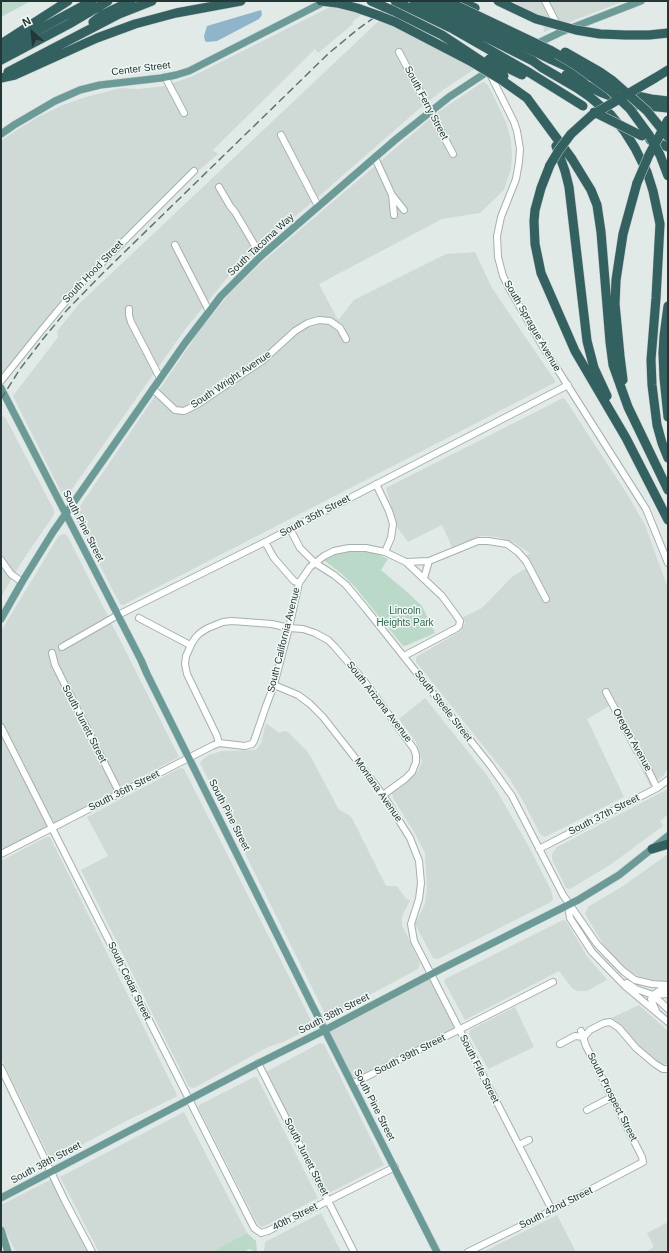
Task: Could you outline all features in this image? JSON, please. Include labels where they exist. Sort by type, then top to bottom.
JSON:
[{"type":"highway","points":[[1,44],[67,1]]},
{"type":"highway","points":[[1,50],[92,1]]},
{"type":"highway","points":[[1,60],[69,24],[108,1]]},
{"type":"highway","points":[[69,24],[116,1]]},
{"type":"highway","points":[[73,37],[102,15],[131,1]]},
{"type":"highway","points":[[1,77],[73,37],[119,14],[152,1]]},
{"type":"highway","points":[[1,77],[15,75],[122,28],[154,18],[241,1]]},
{"type":"highway","points":[[321,1],[357,8],[395,22],[470,61],[527,98]]},
{"type":"highway","points":[[371,1],[394,11],[642,136],[668,147]]},
{"type":"highway","points":[[395,1],[453,30],[530,73],[583,106]]},
{"type":"highway","points":[[414,1],[600,92],[638,105],[668,108]]},
{"type":"highway","points":[[430,1],[622,92],[638,97],[668,100]]},
{"type":"highway","points":[[447,1],[550,50],[574,64],[610,90],[630,109],[649,135],[660,155],[668,176]]},
{"type":"highway","points":[[461,1],[566,53],[600,72],[635,100],[668,137]]},
{"type":"highway","points":[[468,1],[475,8]]},
{"type":"highway","points":[[498,1],[536,18],[576,30],[600,34],[626,35],[668,33]]},
{"type":"highway","points":[[442,35],[501,73],[516,86],[566,149],[591,190],[597,205],[601,232],[613,365],[628,407],[668,490]]},
{"type":"highway","points":[[534,61],[541,67],[590,97],[611,115],[625,132],[647,172],[653,191],[660,224],[651,360],[652,385],[657,425],[668,458]]},
{"type":"highway","points":[[626,438],[575,351],[544,282],[538,265],[535,244],[535,210],[541,188],[550,165],[565,142],[582,124],[602,108],[668,70]]},
{"type":"highway","points":[[628,407],[620,356],[615,304],[616,280],[623,234],[637,183],[649,155],[668,120]]},
{"type":"highway","points":[[554,135],[569,187],[587,341],[594,368],[626,438],[668,520]]},
{"type":"highway","points":[[668,306],[663,353],[668,416]]},
{"type":"highway","points":[[652,849],[668,844]]},
{"type":"main road","name":"Center Street","points":[[1,134],[55,101],[80,90],[100,85],[176,75],[189,70],[326,1]]},
{"type":"main road","name":"South Tacoma Way","points":[[1,619],[53,532],[185,342],[209,311],[240,276],[318,206],[430,111],[466,85],[525,49],[561,32],[641,1]]},
{"type":"main road","name":"South Pine Street","points":[[1,388],[118,615],[437,1252]]},
{"type":"main road","name":"South 38th Street","points":[[1,1198],[431,974],[568,905],[619,875],[668,836]]},
{"type":"main road","points":[[1,1230],[7,1252]]},
{"type":"street","points":[[545,1],[561,32]]},
{"type":"street","name":"South Ferry Street","points":[[399,52],[453,154]]},
{"type":"street","name":"South Sprague Avenue","points":[[488,71],[514,122],[520,149],[516,179],[499,223],[497,244],[500,265],[509,288],[646,509],[668,563]]},
{"type":"street","points":[[165,77],[184,113]]},
{"type":"street","points":[[281,135],[318,206]]},
{"type":"street","points":[[375,158],[392,195],[404,210]]},
{"type":"street","name":"South Hood Street","points":[[1,381],[41,330],[76,289],[194,171]]},
{"type":"street","points":[[220,187],[261,256]]},
{"type":"street","points":[[392,195],[394,215]]},
{"type":"street","points":[[174,245],[209,311]]},
{"type":"street","points":[[129,309],[129,315],[132,322],[160,378]]},
{"type":"street","name":"South Wright Avenue","points":[[153,389],[175,410],[184,411],[198,404],[262,361],[295,331],[308,323],[319,320],[330,321],[340,328],[346,339]]},
{"type":"street","name":"South 35th Street","points":[[62,647],[118,615],[266,542],[568,385]]},
{"type":"street","points":[[376,484],[389,510],[393,524],[391,538],[385,552]]},
{"type":"street","name":"South Steele Street","points":[[290,529],[300,548],[315,563],[334,575],[346,585],[404,656],[505,786],[512,796],[568,905],[603,951],[650,994]]},
{"type":"street","points":[[406,562],[429,561],[478,542],[488,541],[508,545],[520,554],[526,561],[546,600]]},
{"type":"street","points":[[266,542],[274,558],[294,581],[299,583]]},
{"type":"street","name":"South California Avenue","points":[[219,743],[245,746],[251,745],[254,741],[274,685],[299,583],[307,571],[315,563],[334,551],[360,547],[385,552],[406,562]]},
{"type":"street","points":[[1,560],[11,574],[22,582]]},
{"type":"street","points":[[424,578],[429,561]]},
{"type":"street","points":[[404,656],[454,630],[460,624],[442,596],[406,562]]},
{"type":"street","points":[[139,618],[190,645],[185,664],[187,674],[219,743]]},
{"type":"street","name":"South Arizona Avenue","points":[[190,645],[200,633],[208,628],[223,622],[241,621],[303,629],[328,640],[365,682],[412,745],[416,755],[415,766],[412,772],[383,795]]},
{"type":"street","name":"South Junett Street","points":[[52,653],[54,666],[120,794]]},
{"type":"street","name":"Montana Avenue","points":[[274,685],[298,695],[310,704],[352,754],[383,795],[410,838],[419,861],[421,883],[419,899],[412,917],[411,926]]},
{"type":"street","name":"Oregon Avenue","points":[[606,692],[637,751],[641,755],[657,788]]},
{"type":"street","name":"South Cedar Street","points":[[1,727],[249,1220],[254,1228],[259,1232]]},
{"type":"street","name":"South 36th Street","points":[[1,854],[219,743]]},
{"type":"street","name":"South 37th Street","points":[[539,849],[657,788],[668,780]]},
{"type":"street","name":"South Steele Street","points":[[568,905],[570,918],[600,962],[668,1022]]},
{"type":"street","name":"South Fife Street","points":[[411,926],[414,941],[552,1210]]},
{"type":"street","points":[[615,976],[636,989],[650,994],[668,994]]},
{"type":"street","points":[[635,980],[652,984],[668,985]]},
{"type":"street","name":"South 39th Street","points":[[352,1084],[553,982]]},
{"type":"street","points":[[650,994],[668,988]]},
{"type":"street","points":[[650,994],[668,1010]]},
{"type":"street","points":[[650,994],[657,1013]]},
{"type":"street","points":[[560,1044],[604,1023],[610,1022],[616,1025],[640,1052],[660,1068],[667,1069]]},
{"type":"street","name":"South Prospect Street","points":[[583,1034],[586,1046],[642,1156],[643,1162]]},
{"type":"street","name":"South Junett Street","points":[[258,1064],[354,1252]]},
{"type":"street","points":[[1,1068],[92,1252]]},
{"type":"street","points":[[587,1110],[612,1097]]},
{"type":"street","points":[[519,1145],[529,1140]]},
{"type":"street","name":"South 42nd Street","points":[[468,1252],[643,1162]]},
{"type":"street","name":"40th Street","points":[[259,1232],[262,1233],[268,1231],[395,1167]]},
{"type":"street","points":[[1,1244],[7,1252]]},
{"type":"shaded area","points":[[513,1],[624,1],[544,32],[543,21]]},
{"type":"shaded area","points":[[340,2],[369,9],[352,22],[353,24],[318,53],[315,49],[213,150],[218,154],[196,173],[91,276],[54,319],[5,382],[1,373],[1,141],[38,117],[63,105],[86,97],[121,88],[139,89],[165,86],[193,76]]},
{"type":"shaded area","points":[[384,16],[476,68],[443,90],[420,108],[276,232],[228,277],[186,328],[68,495],[62,494],[13,396],[58,337],[57,331],[79,304]]},
{"type":"shaded area","points":[[483,82],[488,85],[506,122],[511,141],[511,169],[504,190],[480,213],[442,219],[319,284],[338,320],[354,300],[446,254],[475,252],[492,288],[556,382],[123,605],[120,604],[74,515],[200,330],[229,294],[260,264],[438,112]]},
{"type":"shaded area","points":[[563,398],[627,494],[645,525],[668,588],[668,768],[664,775],[650,786],[609,706],[587,719],[624,797],[545,837],[540,834],[522,799],[509,778],[416,662],[416,657],[461,631],[465,623],[463,617],[482,608],[512,577],[532,566],[526,556],[530,553],[512,542],[498,537],[486,536],[481,536],[452,547],[442,525],[408,542],[397,527],[386,488]]},
{"type":"shaded area","points":[[2,416],[5,417],[54,512],[53,516],[21,563],[1,597]]},
{"type":"shaded area","points":[[65,534],[68,537],[179,757],[1,850],[1,631],[58,537]]},
{"type":"shaded area","points":[[425,698],[486,774],[529,847],[551,890],[553,899],[551,902],[438,959],[433,958],[415,924],[425,904],[427,889],[425,853],[393,798],[392,793],[418,771],[422,762],[416,742],[399,719]]},
{"type":"shaded area","points":[[266,723],[279,733],[284,731],[288,732],[307,751],[339,810],[352,818],[386,886],[397,886],[406,899],[410,900],[402,917],[402,925],[420,963],[418,969],[332,1015],[324,1012],[200,763],[209,755],[222,751],[256,750],[261,743]]},
{"type":"shaded area","points":[[180,768],[184,769],[313,1024],[312,1028],[283,1042],[268,1047],[194,1088],[189,1087],[81,870],[108,856],[87,817]]},
{"type":"shaded area","points":[[668,789],[668,814],[660,821],[663,826],[610,865],[570,889],[566,888],[552,859],[552,854],[557,847]]},
{"type":"shaded area","points":[[46,837],[50,837],[177,1095],[176,1097],[124,1122],[54,1160],[50,1158],[1,1058],[1,861]]},
{"type":"shaded area","points":[[668,854],[668,982],[651,982],[629,971],[613,957],[603,944],[585,914],[588,907],[623,886]]},
{"type":"shaded area","points":[[563,920],[566,921],[587,956],[607,980],[587,991],[577,991],[572,988],[559,971],[465,1020],[444,981],[445,979]]},
{"type":"shaded area","points":[[431,974],[459,1030],[352,1084],[325,1030]]},
{"type":"shaded area","points":[[639,1005],[668,1031],[668,1063],[664,1065],[657,1062],[643,1050],[618,1022],[611,1018]]},
{"type":"shaded area","points":[[515,1007],[534,1047],[488,1069],[469,1034],[470,1030]]},
{"type":"shaded area","points":[[320,1043],[324,1044],[384,1165],[327,1194],[266,1072]]},
{"type":"shaded area","points":[[254,1077],[257,1077],[318,1198],[263,1227],[258,1225],[198,1107],[199,1105]]},
{"type":"shaded area","points":[[184,1112],[247,1233],[211,1252],[99,1252],[60,1177]]},
{"type":"shaded area","points":[[52,1179],[89,1252],[16,1252],[1,1223],[1,1205]]},
{"type":"shaded area","points":[[321,1213],[341,1252],[264,1252],[265,1242]]},
{"type":"shaded area","points":[[557,1215],[576,1252],[483,1252]]},
{"type":"shaded area","points":[[668,1222],[668,1252],[645,1252],[654,1247],[647,1233]]},
{"type":"green space","points":[[1,1],[31,1],[1,17]]},
{"type":"green space","name":"Lincoln Heights Park","points":[[351,549],[371,551],[388,559],[381,570],[422,606],[435,633],[403,646],[355,587],[342,574],[325,561],[325,558],[335,553]]},
{"type":"green space","points":[[247,1233],[256,1241],[257,1252],[249,1249],[244,1252],[211,1252]]},
{"type":"water","points":[[261,10],[262,15],[259,19],[217,41],[205,41],[204,36],[207,26]]},
{"type":"railway","points":[[1,399],[20,369],[43,339],[67,310],[103,273],[329,53],[358,29],[397,1]]}]
